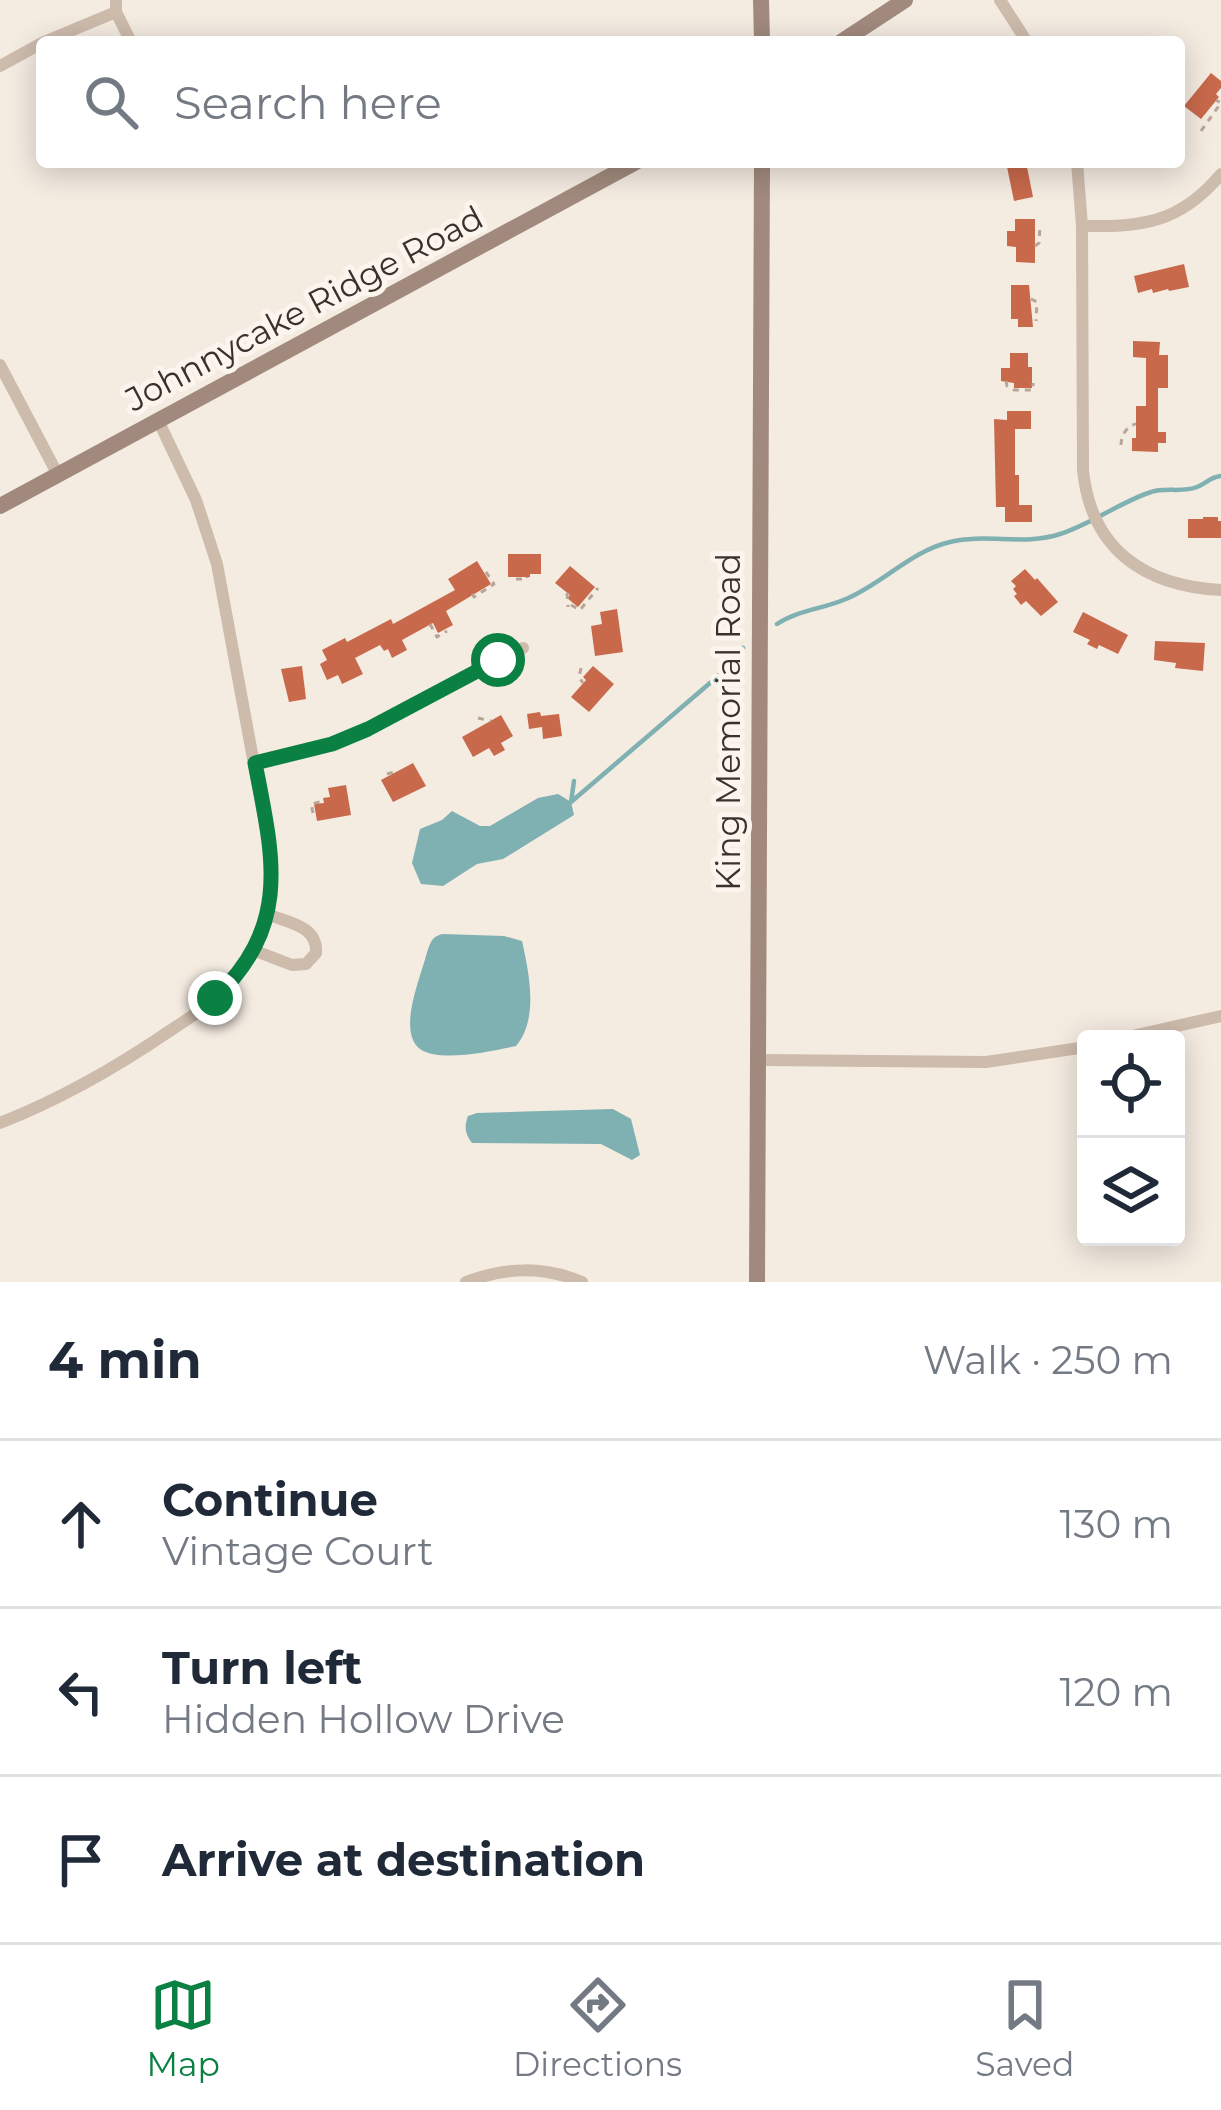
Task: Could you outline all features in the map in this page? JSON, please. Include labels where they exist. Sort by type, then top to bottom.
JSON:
[{"type":"street","points":[[761,0],[762,36]]},
{"type":"street","points":[[850,36],[905,0]]},
{"type":"street","points":[[1000,0],[1023,36]]},
{"type":"street","points":[[55,36],[116,6],[128,36]]},
{"type":"street","points":[[0,66],[36,46]]},
{"type":"street","name":"Johnnycake Ridge Road","points":[[0,506],[625,168]]},
{"type":"street","name":"King Memorial Road","points":[[757,1282],[762,168]]},
{"type":"street","points":[[1077,168],[1083,470],[1089,506],[1109,542],[1144,572],[1175,585],[1221,590]]},
{"type":"street","points":[[1082,226],[1163,219],[1191,204],[1221,174]]},
{"type":"street","points":[[0,365],[58,475]]},
{"type":"street","points":[[0,1123],[87,1083],[206,1007],[234,980],[254,950],[267,914],[272,870],[217,564],[196,500],[158,420]]},
{"type":"street","points":[[255,763],[332,744],[368,729],[523,648]]},
{"type":"street","points":[[254,950],[297,966],[316,953],[315,939],[308,930],[267,914]]},
{"type":"street","points":[[1159,1030],[1221,1016]]},
{"type":"street","points":[[757,1060],[986,1062],[1077,1048]]},
{"type":"street","points":[[466,1282],[531,1269],[583,1282]]},
{"type":"path","points":[[1202,131],[1221,103],[1216,100]]},
{"type":"path","points":[[1035,246],[1040,226]]},
{"type":"path","points":[[1031,299],[1037,302],[1036,321]]},
{"type":"path","points":[[1006,381],[1014,390],[1033,390],[1033,382]]},
{"type":"path","points":[[1121,445],[1123,435],[1136,424]]},
{"type":"path","points":[[472,594],[494,584],[486,572]]},
{"type":"path","points":[[516,579],[527,577]]},
{"type":"path","points":[[567,592],[570,606],[580,610],[598,588]]},
{"type":"path","points":[[430,625],[437,637],[447,631]]},
{"type":"path","points":[[581,668],[583,683]]},
{"type":"path","points":[[478,718],[491,721]]},
{"type":"path","points":[[387,774],[398,771]]},
{"type":"path","points":[[313,813],[311,804],[324,801]]},
{"type":"water","points":[[558,794],[571,802],[574,815],[503,859],[477,864],[443,886],[421,884],[412,863],[420,829],[452,811],[480,826],[490,826],[538,798]]},
{"type":"water","points":[[442,934],[522,941],[530,1009],[516,1046],[440,1055],[414,1042],[410,1021],[414,997],[430,945]]},
{"type":"water","points":[[613,1109],[631,1119],[640,1155],[632,1160],[601,1144],[472,1143],[466,1130],[468,1116],[477,1113]]},
{"type":"building","points":[[1211,73],[1221,81],[1219,97],[1201,119],[1185,105]]},
{"type":"building","points":[[1007,168],[1027,168],[1033,197],[1014,201]]},
{"type":"building","points":[[1015,219],[1035,219],[1035,263],[1016,262],[1016,247],[1007,246],[1007,231],[1015,231]]},
{"type":"building","points":[[1184,264],[1189,287],[1138,293],[1134,276]]},
{"type":"building","points":[[1011,285],[1029,285],[1033,327],[1018,327],[1018,319],[1011,319]]},
{"type":"building","points":[[1133,341],[1160,342],[1159,355],[1168,355],[1168,388],[1158,388],[1158,432],[1166,432],[1166,443],[1158,443],[1158,452],[1132,451],[1136,406],[1146,406],[1146,358],[1133,357]]},
{"type":"building","points":[[1010,353],[1028,353],[1032,388],[1014,388],[1014,383],[1001,381],[1001,368],[1010,368]]},
{"type":"building","points":[[1007,411],[1031,411],[1031,429],[1015,429],[1015,475],[1019,475],[1019,505],[1032,505],[1032,522],[1005,522],[1005,507],[996,507],[994,419],[1007,420]]},
{"type":"building","points":[[1218,517],[1221,538],[1188,538],[1188,519]]},
{"type":"building","points":[[508,554],[541,554],[541,574],[508,577]]},
{"type":"building","points":[[477,561],[491,584],[446,611],[453,625],[438,633],[433,623],[402,640],[407,650],[392,658],[380,645],[355,658],[363,674],[342,684],[338,675],[327,680],[320,664],[327,660],[322,650],[391,619],[393,624],[455,590],[448,579]]},
{"type":"building","points":[[570,566],[595,587],[578,607],[555,583]]},
{"type":"building","points":[[1025,569],[1058,602],[1041,616],[1014,596],[1016,586],[1011,581]]},
{"type":"building","points":[[617,609],[623,652],[595,656],[591,626],[602,624],[600,612]]},
{"type":"building","points":[[1083,612],[1128,635],[1118,654],[1099,645],[1097,649],[1073,632]]},
{"type":"building","points":[[1155,641],[1205,643],[1203,671],[1154,660]]},
{"type":"building","points":[[302,666],[306,699],[289,702],[281,669]]},
{"type":"building","points":[[593,666],[614,684],[589,712],[571,697]]},
{"type":"building","points":[[540,712],[541,716],[559,714],[562,736],[543,739],[542,727],[529,729],[527,714]]},
{"type":"building","points":[[501,715],[513,736],[501,743],[505,750],[494,756],[489,748],[473,757],[462,737]]},
{"type":"building","points":[[413,763],[426,786],[393,802],[381,780]]},
{"type":"building","points":[[346,785],[351,815],[317,821],[314,804],[330,797],[328,788]]},
{"type":"waterway","points":[[777,624],[859,593],[936,546],[964,540],[1046,537],[1072,530],[1151,492],[1192,489],[1221,476]]},
{"type":"waterway","points":[[574,781],[571,802],[717,677],[743,648]]},
{"type":"route","points":[[215,998],[254,950],[271,892],[271,856],[255,763],[332,744],[368,729],[498,660]]}]
